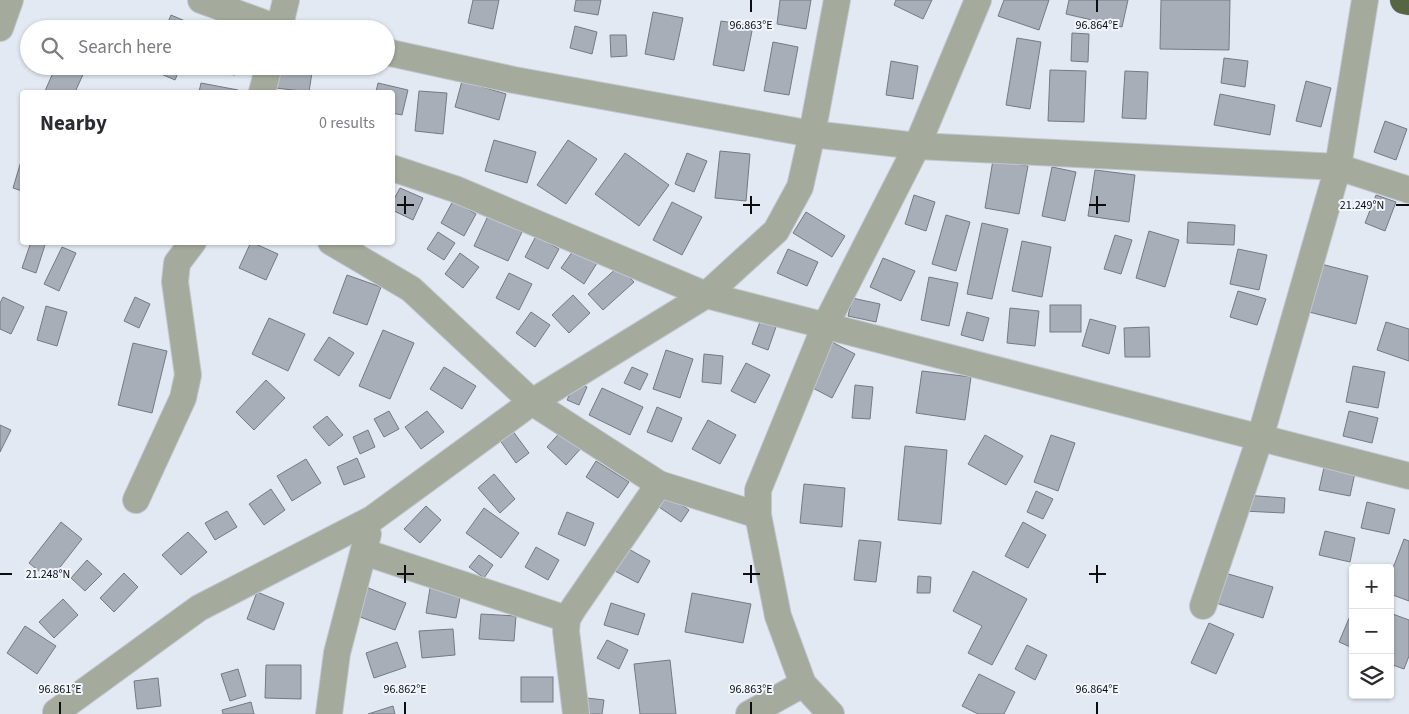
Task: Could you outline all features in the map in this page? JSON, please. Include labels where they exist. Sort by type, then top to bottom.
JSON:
[{"type":"highway","points":[[1404,0],[1409,1]]},
{"type":"street","points":[[0,28],[10,0]]},
{"type":"street","points":[[201,0],[255,20]]},
{"type":"street","points":[[281,20],[286,0]]},
{"type":"street","points":[[56,712],[199,608],[372,519],[532,402],[706,295],[776,231],[800,186],[812,134],[836,0]]},
{"type":"street","points":[[831,714],[802,684],[778,616],[758,515],[758,490],[825,326],[917,146],[978,0]]},
{"type":"street","points":[[1204,606],[1260,438],[1338,167],[1366,0]]},
{"type":"street","points":[[395,54],[523,81],[812,134],[917,146],[1338,167],[1409,190]]},
{"type":"street","points":[[263,90],[267,75]]},
{"type":"street","points":[[395,169],[455,189],[706,295],[1409,476]]},
{"type":"street","points":[[136,500],[183,398],[188,376],[175,282],[177,263],[191,245]]},
{"type":"street","points":[[336,245],[411,289],[532,402],[659,484],[758,515]]},
{"type":"street","points":[[576,714],[566,631],[567,619],[659,484]]},
{"type":"street","points":[[328,714],[337,653],[372,519]]},
{"type":"street","points":[[364,552],[567,619]]},
{"type":"street","points":[[749,714],[802,684]]},
{"type":"building","points":[[473,0],[499,0],[493,29],[468,23]]},
{"type":"building","points":[[576,0],[601,0],[598,15],[574,11]]},
{"type":"building","points":[[780,0],[811,0],[806,29],[777,24]]},
{"type":"building","points":[[896,0],[932,0],[923,19],[894,5]]},
{"type":"building","points":[[1004,0],[1049,0],[1039,30],[998,16]]},
{"type":"building","points":[[1069,0],[1128,0],[1122,27],[1066,14]]},
{"type":"building","points":[[1161,0],[1230,0],[1229,50],[1160,49]]},
{"type":"building","points":[[653,12],[683,18],[674,60],[645,54]]},
{"type":"building","points":[[171,15],[183,20],[169,20]]},
{"type":"building","points":[[721,21],[753,26],[744,71],[713,65]]},
{"type":"building","points":[[575,26],[597,32],[592,54],[570,48]]},
{"type":"building","points":[[1072,33],[1089,34],[1088,62],[1071,61]]},
{"type":"building","points":[[610,35],[626,35],[627,56],[611,57]]},
{"type":"building","points":[[1017,38],[1041,42],[1030,109],[1006,105]]},
{"type":"building","points":[[773,42],[798,47],[789,95],[764,91]]},
{"type":"building","points":[[1224,58],[1248,61],[1245,87],[1221,83]]},
{"type":"building","points":[[891,61],[918,66],[913,99],[886,95]]},
{"type":"building","points":[[1050,70],[1086,71],[1084,122],[1048,121]]},
{"type":"building","points":[[1125,71],[1148,72],[1146,119],[1122,118]]},
{"type":"building","points":[[52,75],[83,75],[76,90],[45,90]]},
{"type":"building","points":[[163,75],[177,75],[175,80]]},
{"type":"building","points":[[278,75],[312,75],[309,90],[276,88]]},
{"type":"building","points":[[462,81],[506,94],[499,120],[455,107]]},
{"type":"building","points":[[1306,81],[1331,88],[1321,127],[1296,121]]},
{"type":"building","points":[[201,83],[238,90],[199,90]]},
{"type":"building","points":[[378,83],[408,90],[402,115],[395,114],[395,90],[376,90]]},
{"type":"building","points":[[419,91],[447,93],[443,134],[415,131]]},
{"type":"building","points":[[1220,94],[1275,105],[1270,135],[1214,125]]},
{"type":"building","points":[[1385,121],[1407,129],[1396,160],[1374,152]]},
{"type":"building","points":[[494,140],[536,152],[527,183],[485,171]]},
{"type":"building","points":[[568,140],[597,159],[566,204],[537,185]]},
{"type":"building","points":[[720,151],[750,154],[746,201],[715,198]]},
{"type":"building","points":[[625,153],[669,185],[639,226],[595,194]]},
{"type":"building","points":[[687,153],[707,161],[694,192],[675,184]]},
{"type":"building","points":[[993,160],[1028,166],[1019,214],[985,208]]},
{"type":"building","points":[[20,165],[20,190],[13,188]]},
{"type":"building","points":[[1052,167],[1076,172],[1065,221],[1042,216]]},
{"type":"building","points":[[1095,170],[1135,175],[1129,222],[1088,216]]},
{"type":"building","points":[[400,188],[423,198],[413,220],[395,211],[395,197]]},
{"type":"building","points":[[914,195],[935,202],[926,231],[905,224]]},
{"type":"building","points":[[1376,195],[1396,202],[1385,231],[1365,223]]},
{"type":"building","points":[[453,201],[476,214],[464,236],[441,223]]},
{"type":"building","points":[[672,202],[702,217],[682,255],[653,240]]},
{"type":"building","points":[[806,212],[845,236],[832,257],[793,233]]},
{"type":"building","points":[[946,215],[970,222],[956,271],[932,264]]},
{"type":"building","points":[[488,216],[522,232],[508,261],[474,246]]},
{"type":"building","points":[[1188,222],[1235,225],[1234,245],[1187,243]]},
{"type":"building","points":[[982,223],[1008,229],[992,299],[967,294]]},
{"type":"building","points":[[1149,231],[1179,240],[1165,287],[1136,278]]},
{"type":"building","points":[[438,232],[455,243],[444,260],[427,249]]},
{"type":"building","points":[[1115,235],[1132,240],[1121,274],[1104,269]]},
{"type":"building","points":[[536,236],[559,249],[548,269],[525,257]]},
{"type":"building","points":[[1022,241],[1051,247],[1042,297],[1012,291]]},
{"type":"building","points":[[30,245],[45,245],[36,273],[22,268]]},
{"type":"building","points":[[250,245],[258,245],[278,254],[266,280],[239,268]]},
{"type":"building","points":[[62,247],[76,253],[59,291],[44,284]]},
{"type":"building","points":[[575,248],[597,263],[584,284],[561,268]]},
{"type":"building","points":[[788,249],[818,262],[807,286],[777,273]]},
{"type":"building","points":[[1238,249],[1267,255],[1259,290],[1230,284]]},
{"type":"building","points":[[460,253],[479,267],[463,288],[445,274]]},
{"type":"building","points":[[883,258],[915,271],[901,301],[870,287]]},
{"type":"building","points":[[1321,264],[1368,276],[1356,324],[1309,312]]},
{"type":"building","points":[[619,266],[634,282],[603,310],[588,294]]},
{"type":"building","points":[[509,273],[532,284],[519,310],[496,298]]},
{"type":"building","points":[[347,275],[381,287],[367,325],[333,313]]},
{"type":"building","points":[[929,277],[958,283],[949,326],[921,320]]},
{"type":"building","points":[[1238,291],[1266,299],[1257,325],[1230,317]]},
{"type":"building","points":[[573,295],[590,313],[569,333],[552,315]]},
{"type":"building","points":[[3,297],[24,307],[11,334],[0,329],[0,303]]},
{"type":"building","points":[[135,297],[150,304],[139,328],[124,321]]},
{"type":"building","points":[[852,298],[880,304],[876,322],[848,316]]},
{"type":"building","points":[[1050,305],[1081,305],[1081,332],[1050,332]]},
{"type":"building","points":[[46,306],[67,312],[57,346],[37,340]]},
{"type":"building","points":[[1010,308],[1039,311],[1035,346],[1007,343]]},
{"type":"building","points":[[531,312],[550,325],[535,347],[516,333]]},
{"type":"building","points":[[967,312],[989,318],[983,341],[961,335]]},
{"type":"building","points":[[269,318],[305,334],[288,371],[252,354]]},
{"type":"building","points":[[761,319],[777,324],[768,350],[752,344]]},
{"type":"building","points":[[1090,319],[1116,326],[1109,354],[1082,346]]},
{"type":"building","points":[[1386,322],[1409,329],[1409,361],[1377,350]]},
{"type":"building","points":[[1149,327],[1150,357],[1125,357],[1124,328]]},
{"type":"building","points":[[383,330],[414,343],[390,399],[359,386]]},
{"type":"building","points":[[329,337],[354,353],[339,376],[314,360]]},
{"type":"building","points":[[832,342],[855,354],[832,398],[809,386]]},
{"type":"building","points":[[133,343],[167,351],[152,413],[118,405]]},
{"type":"building","points":[[666,350],[693,359],[680,398],[653,389]]},
{"type":"building","points":[[704,354],[723,356],[721,384],[702,382]]},
{"type":"building","points":[[746,363],[770,375],[755,403],[731,391]]},
{"type":"building","points":[[1353,366],[1385,372],[1378,408],[1346,402]]},
{"type":"building","points":[[444,367],[476,386],[462,409],[430,389]]},
{"type":"building","points":[[632,367],[648,374],[640,390],[624,383]]},
{"type":"building","points":[[922,371],[971,377],[965,420],[916,413]]},
{"type":"building","points":[[266,380],[285,398],[254,430],[236,412]]},
{"type":"building","points":[[576,381],[587,387],[579,405],[567,400]]},
{"type":"building","points":[[855,385],[873,387],[870,419],[852,418]]},
{"type":"building","points":[[602,388],[643,407],[630,435],[589,415]]},
{"type":"building","points":[[657,407],[682,418],[672,442],[647,432]]},
{"type":"building","points":[[389,411],[399,429],[384,437],[374,419]]},
{"type":"building","points":[[427,411],[444,432],[421,449],[405,427]]},
{"type":"building","points":[[1349,411],[1378,418],[1372,443],[1343,436]]},
{"type":"building","points":[[327,416],[343,435],[329,446],[313,427]]},
{"type":"building","points":[[708,420],[736,435],[720,464],[692,449]]},
{"type":"building","points":[[0,425],[11,430],[0,452]]},
{"type":"building","points":[[564,428],[583,446],[566,465],[547,447]]},
{"type":"building","points":[[368,430],[375,447],[360,454],[353,437]]},
{"type":"building","points":[[512,430],[529,453],[516,463],[499,439]]},
{"type":"building","points":[[985,435],[1023,456],[1006,485],[968,464]]},
{"type":"building","points":[[1051,435],[1075,443],[1058,491],[1034,482]]},
{"type":"building","points":[[905,446],[947,450],[941,524],[898,520]]},
{"type":"building","points":[[357,458],[365,477],[344,485],[337,467]]},
{"type":"building","points":[[306,459],[321,483],[292,501],[277,476]]},
{"type":"building","points":[[596,461],[629,482],[618,498],[586,477]]},
{"type":"building","points":[[1325,463],[1356,468],[1350,496],[1319,490]]},
{"type":"building","points":[[494,474],[515,499],[500,513],[478,488]]},
{"type":"building","points":[[804,484],[845,488],[842,527],[800,523]]},
{"type":"building","points":[[271,489],[285,510],[264,525],[249,504]]},
{"type":"building","points":[[1036,491],[1053,499],[1043,519],[1027,512]]},
{"type":"building","points":[[667,495],[689,510],[681,522],[659,507]]},
{"type":"building","points":[[1244,495],[1285,498],[1284,513],[1243,511]]},
{"type":"building","points":[[1367,502],[1395,509],[1389,534],[1361,528]]},
{"type":"building","points":[[426,506],[441,520],[420,543],[404,529]]},
{"type":"building","points":[[484,508],[519,533],[501,558],[466,533]]},
{"type":"building","points":[[227,511],[237,527],[215,540],[205,523]]},
{"type":"building","points":[[567,512],[594,523],[585,546],[558,534]]},
{"type":"building","points":[[61,522],[82,539],[50,580],[29,563]]},
{"type":"building","points":[[1023,522],[1046,535],[1028,568],[1005,556]]},
{"type":"building","points":[[1325,531],[1355,538],[1350,562],[1319,555]]},
{"type":"building","points":[[188,532],[207,552],[181,575],[162,555]]},
{"type":"building","points":[[1404,539],[1409,541],[1409,601],[1394,595],[1394,565]]},
{"type":"building","points":[[859,540],[881,542],[876,582],[854,580]]},
{"type":"building","points":[[536,547],[559,560],[548,580],[525,567]]},
{"type":"building","points":[[625,547],[650,561],[638,583],[613,570]]},
{"type":"building","points":[[479,555],[493,565],[484,578],[469,567]]},
{"type":"building","points":[[87,560],[102,574],[85,591],[71,578]]},
{"type":"building","points":[[973,571],[1027,599],[992,665],[968,653],[982,626],[953,611]]},
{"type":"building","points":[[124,573],[138,587],[114,612],[100,598]]},
{"type":"building","points":[[1225,573],[1273,587],[1263,618],[1216,603]]},
{"type":"building","points":[[918,576],[931,577],[930,593],[917,593]]},
{"type":"building","points":[[431,582],[462,588],[456,618],[426,613]]},
{"type":"building","points":[[366,587],[406,603],[395,630],[355,615]]},
{"type":"building","points":[[257,592],[284,603],[274,630],[247,619]]},
{"type":"building","points":[[692,593],[751,604],[743,643],[685,632]]},
{"type":"building","points":[[63,599],[78,615],[54,638],[39,622]]},
{"type":"building","points":[[611,603],[645,614],[638,635],[604,625]]},
{"type":"building","points":[[481,614],[516,616],[514,641],[479,639]]},
{"type":"building","points":[[1394,614],[1409,620],[1409,656],[1404,669],[1394,665]]},
{"type":"building","points":[[1349,618],[1349,646],[1339,642]]},
{"type":"building","points":[[1209,623],[1234,634],[1216,674],[1191,663]]},
{"type":"building","points":[[25,626],[56,646],[37,674],[7,653]]},
{"type":"building","points":[[453,629],[455,655],[422,658],[419,631]]},
{"type":"building","points":[[607,640],[628,650],[619,669],[597,658]]},
{"type":"building","points":[[397,642],[406,667],[374,678],[366,653]]},
{"type":"building","points":[[1027,645],[1047,655],[1035,680],[1015,669]]},
{"type":"building","points":[[670,660],[676,714],[640,714],[634,664]]},
{"type":"building","points":[[266,665],[301,665],[301,699],[265,698]]},
{"type":"building","points":[[238,669],[246,696],[230,701],[221,674]]},
{"type":"building","points":[[979,674],[1015,692],[1004,714],[978,714],[962,706]]},
{"type":"building","points":[[521,677],[553,677],[553,702],[521,702]]},
{"type":"building","points":[[158,678],[161,706],[137,709],[134,681]]},
{"type":"building","points":[[587,698],[604,700],[602,714],[585,714]]},
{"type":"building","points":[[251,702],[254,714],[223,714],[222,710]]},
{"type":"building","points":[[393,706],[395,714],[368,714]]}]
